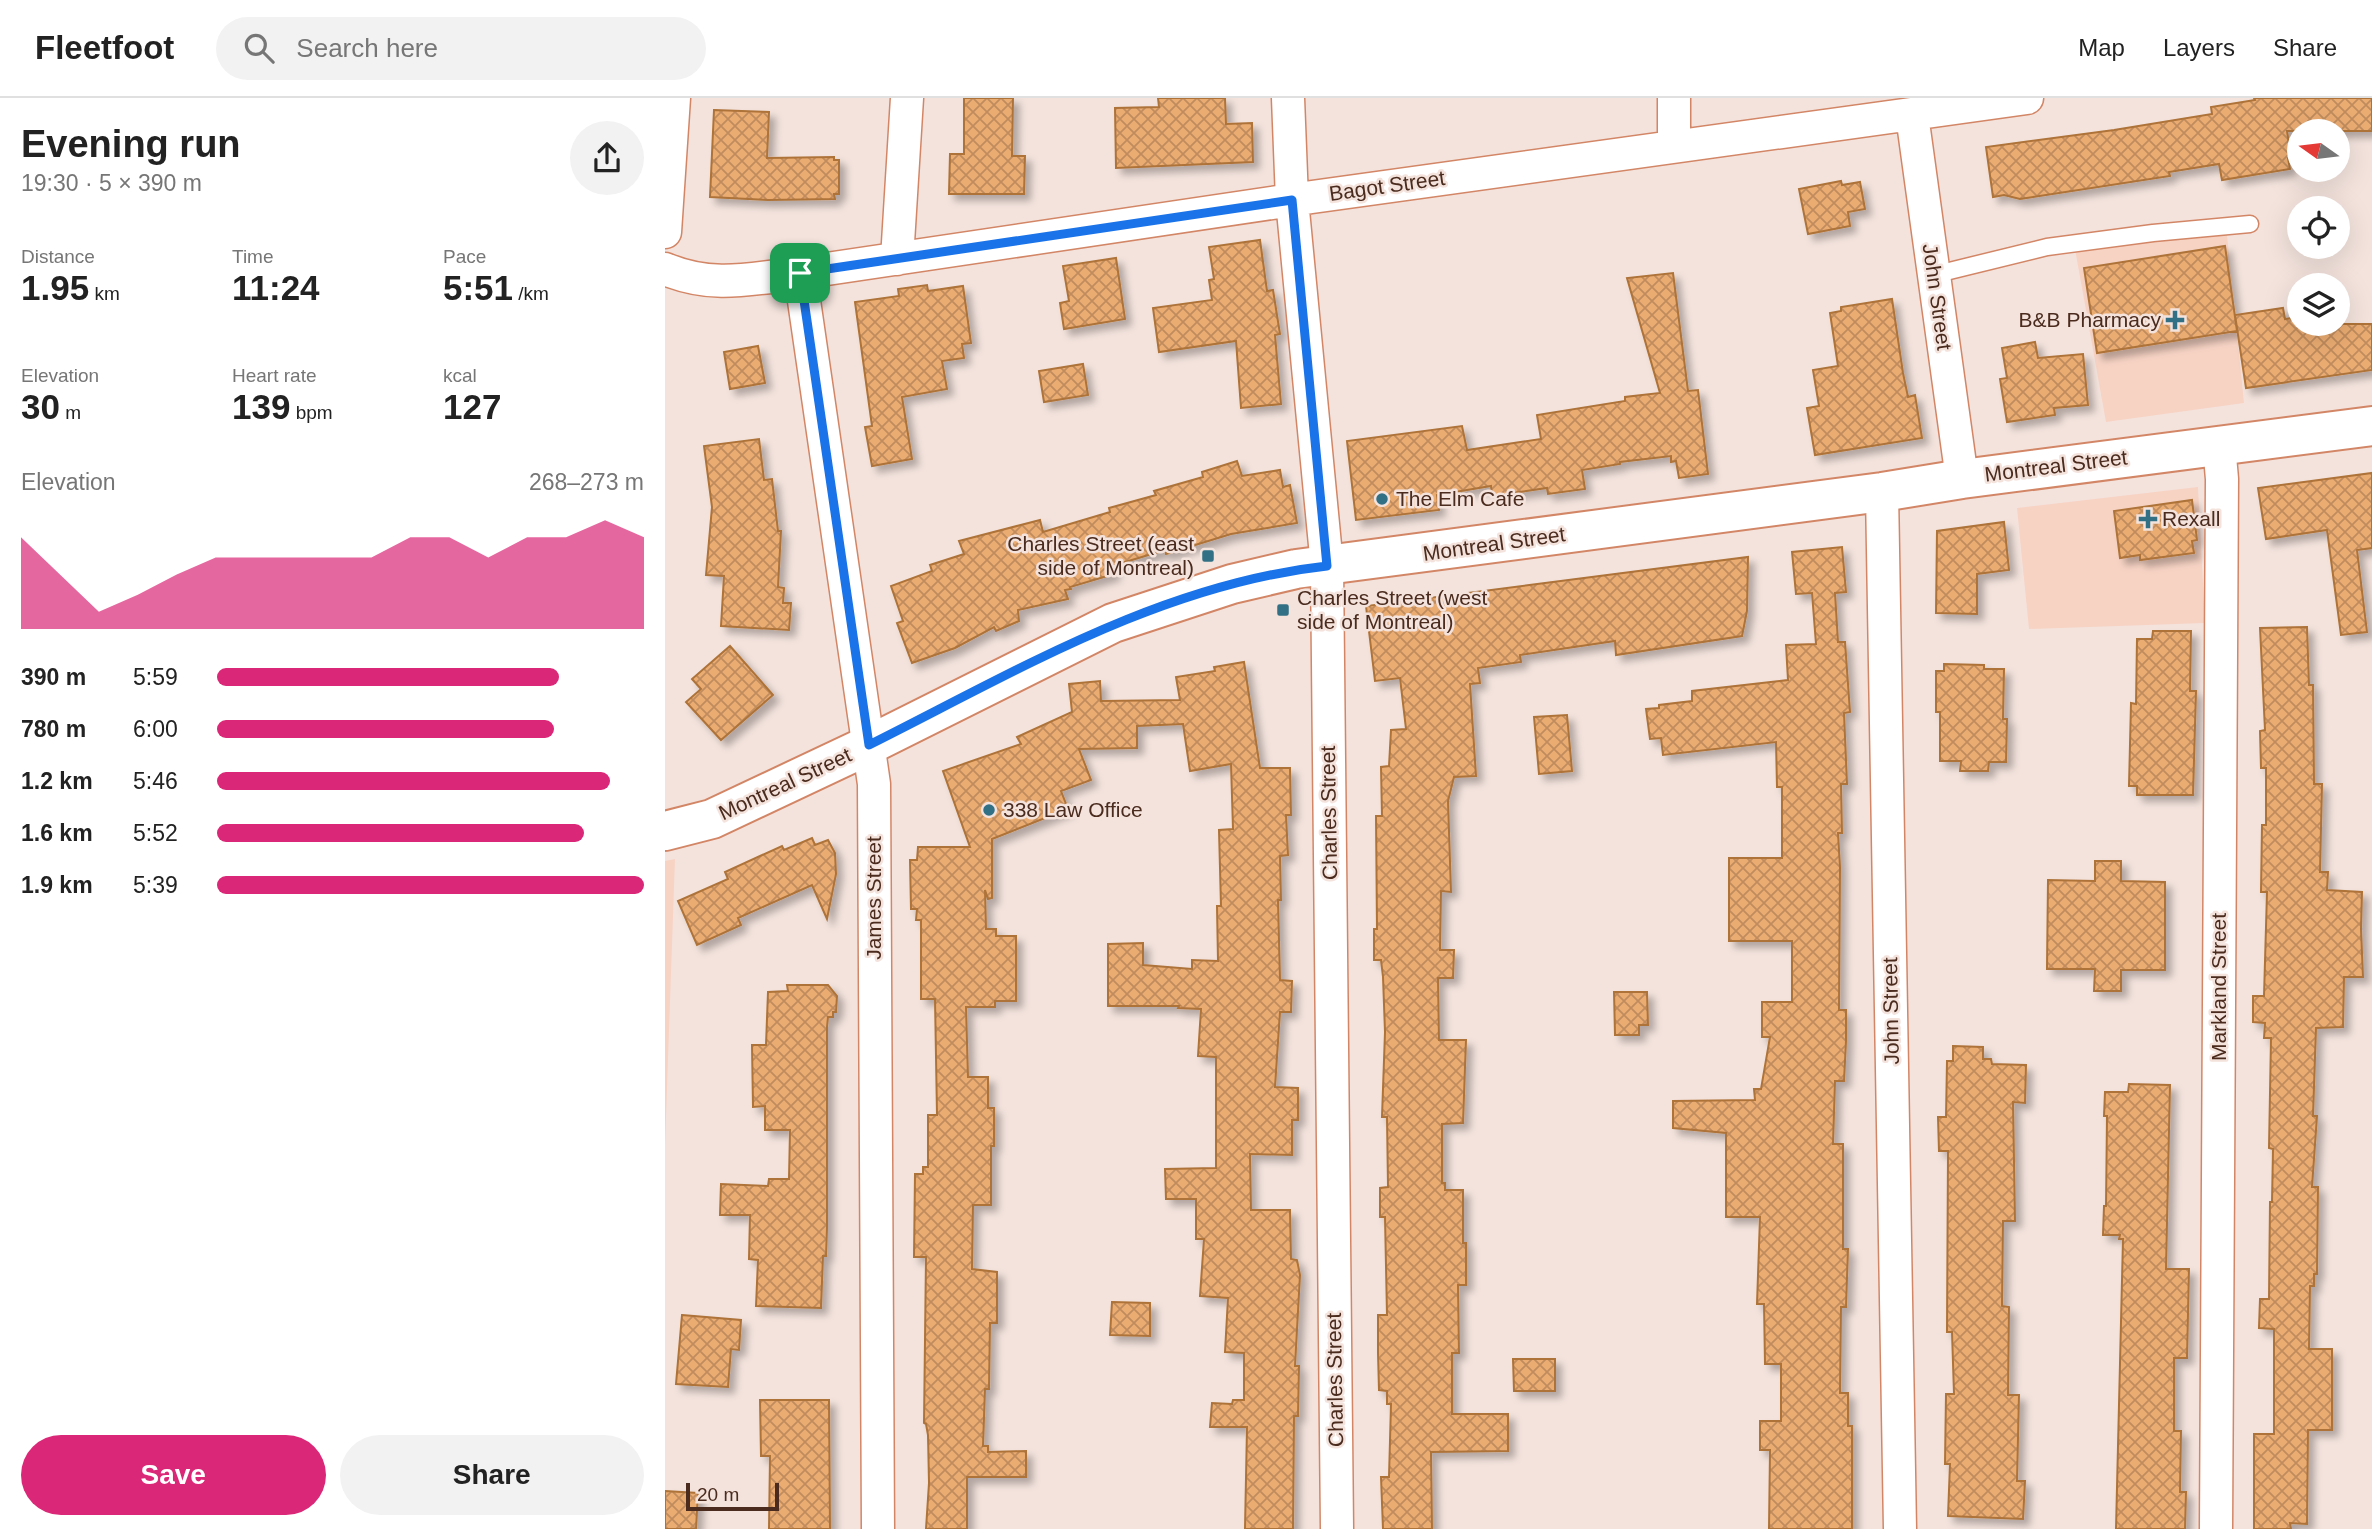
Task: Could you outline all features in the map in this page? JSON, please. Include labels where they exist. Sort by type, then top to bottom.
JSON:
[{"type":"main road","name":"Montreal Street","points":[[665,831],[712,818],[869,745],[1114,623],[1232,584],[1296,569],[2372,426]]},
{"type":"street","points":[[665,232],[674,98]]},
{"type":"street","points":[[897,259],[907,98]]},
{"type":"street","name":"Charles Street","points":[[1288,98],[1292,200],[1327,566],[1337,1529]]},
{"type":"street","points":[[1674,98],[1674,146]]},
{"type":"street","name":"Bagot Street","points":[[665,269],[687,278],[715,282],[800,273],[1292,200],[2027,98]]},
{"type":"street","name":"John Street","points":[[1912,115],[1962,479]]},
{"type":"street","name":"James Street","points":[[800,273],[874,795],[878,1529]]},
{"type":"street","name":"Markland Street","points":[[2216,1529],[2222,479],[2219,445]]},
{"type":"street","name":"John Street","points":[[1882,492],[1900,1529]]},
{"type":"lane","points":[[1933,275],[2047,247],[2250,224]]},
{"type":"shaded area","points":[[2226,225],[2244,403],[2106,422],[2075,249]]},
{"type":"shaded area","points":[[2198,487],[2205,623],[2029,629],[2017,508]]},
{"type":"shaded area","points":[[675,859],[665,1146],[665,861]]},
{"type":"building","points":[[964,98],[1013,98],[1012,156],[1025,156],[1024,194],[949,194],[950,154],[964,154]]},
{"type":"building","points":[[1158,98],[1225,98],[1226,124],[1252,123],[1253,162],[1116,168],[1115,108],[1159,107]]},
{"type":"building","points":[[2254,98],[2372,98],[2372,131],[2350,131],[2350,119],[2287,119],[2287,169],[2222,180],[2219,164],[2169,172],[2170,176],[2020,199],[2004,195],[1993,197],[1986,147],[2212,114],[2211,107],[2255,100]]},
{"type":"building","points":[[714,110],[769,112],[767,158],[834,157],[834,160],[839,160],[839,194],[834,194],[835,199],[710,197]]},
{"type":"building","points":[[1841,181],[1842,185],[1860,182],[1865,209],[1848,212],[1850,226],[1808,234],[1799,189]]},
{"type":"building","points":[[1260,240],[1267,291],[1273,290],[1280,334],[1275,335],[1281,404],[1241,408],[1236,341],[1159,352],[1153,308],[1212,300],[1209,280],[1214,279],[1209,247]]},
{"type":"building","points":[[2225,246],[2237,331],[2097,353],[2084,268]]},
{"type":"building","points":[[1116,258],[1125,319],[1064,329],[1060,303],[1069,301],[1063,266]]},
{"type":"building","points":[[1673,273],[1688,391],[1698,390],[1708,474],[1679,478],[1676,461],[1671,462],[1671,456],[1620,462],[1582,470],[1585,489],[1548,494],[1547,488],[1492,496],[1491,486],[1437,495],[1439,510],[1356,520],[1347,441],[1462,426],[1467,450],[1541,439],[1537,415],[1625,401],[1625,397],[1660,393],[1627,278]]},
{"type":"building","points":[[927,285],[928,291],[963,286],[971,343],[962,344],[964,358],[942,361],[947,389],[902,397],[912,459],[872,466],[865,427],[872,426],[855,302],[899,296],[898,289]]},
{"type":"building","points":[[1892,299],[1908,397],[1915,395],[1922,438],[1815,455],[1807,408],[1819,406],[1813,370],[1838,366],[1830,313],[1841,311],[1841,307]]},
{"type":"building","points":[[2283,308],[2287,319],[2287,336],[2350,336],[2350,324],[2372,324],[2372,370],[2246,388],[2235,315]]},
{"type":"building","points":[[2035,342],[2038,358],[2083,354],[2088,405],[2054,408],[2055,415],[2007,422],[2000,379],[2007,378],[2002,348]]},
{"type":"building","points":[[758,346],[765,383],[730,389],[724,352]]},
{"type":"building","points":[[1083,364],[1088,395],[1044,402],[1039,371]]},
{"type":"building","points":[[759,439],[764,480],[772,479],[778,531],[781,531],[778,587],[784,588],[783,603],[791,603],[789,630],[721,626],[724,576],[706,575],[712,507],[704,446]]},
{"type":"building","points":[[1237,461],[1242,476],[1280,470],[1283,487],[1290,485],[1297,523],[1231,534],[1166,554],[1165,550],[1112,566],[1114,574],[1065,590],[1068,599],[1018,610],[1019,621],[996,631],[994,627],[955,648],[912,663],[897,623],[903,621],[891,586],[932,571],[930,565],[964,554],[959,541],[1040,520],[1043,532],[1110,512],[1109,508],[1156,495],[1154,491],[1203,477],[1202,472]]},
{"type":"building","points":[[2372,473],[2372,548],[2357,550],[2367,632],[2341,635],[2327,530],[2266,539],[2258,488]]},
{"type":"building","points":[[2192,500],[2197,540],[2192,541],[2194,553],[2140,560],[2140,555],[2120,558],[2114,511]]},
{"type":"building","points":[[2004,522],[2009,570],[1977,574],[1977,614],[1936,613],[1937,531]]},
{"type":"building","points":[[1842,547],[1846,592],[1835,593],[1838,642],[1845,642],[1850,712],[1844,713],[1847,784],[1841,784],[1842,833],[1838,833],[1839,1010],[1846,1010],[1846,1041],[1844,1081],[1835,1081],[1833,1144],[1843,1144],[1843,1249],[1848,1249],[1846,1307],[1841,1307],[1840,1393],[1848,1393],[1848,1426],[1852,1426],[1852,1529],[1769,1529],[1770,1450],[1760,1450],[1760,1421],[1781,1421],[1781,1364],[1765,1364],[1764,1304],[1757,1304],[1760,1217],[1726,1217],[1726,1133],[1673,1128],[1673,1101],[1755,1100],[1754,1089],[1761,1089],[1770,1037],[1762,1037],[1762,1002],[1792,1002],[1792,941],[1729,941],[1729,858],[1782,858],[1782,787],[1777,787],[1776,742],[1663,755],[1661,738],[1650,739],[1646,709],[1692,701],[1692,691],[1788,680],[1786,645],[1816,644],[1812,593],[1796,594],[1792,552]]},
{"type":"building","points":[[1748,557],[1747,611],[1742,636],[1616,655],[1615,641],[1520,655],[1521,662],[1478,668],[1480,683],[1470,684],[1476,776],[1454,777],[1448,801],[1451,892],[1441,891],[1440,950],[1454,950],[1453,978],[1438,978],[1439,1040],[1466,1040],[1463,1123],[1442,1124],[1442,1183],[1445,1183],[1445,1190],[1463,1190],[1463,1243],[1466,1243],[1466,1285],[1458,1285],[1459,1353],[1452,1353],[1452,1414],[1508,1414],[1508,1451],[1431,1452],[1432,1529],[1383,1529],[1381,1477],[1389,1477],[1391,1404],[1387,1404],[1387,1391],[1379,1390],[1378,1353],[1378,1315],[1387,1315],[1385,1217],[1380,1217],[1380,1188],[1388,1187],[1387,1117],[1382,1117],[1385,1032],[1383,977],[1381,960],[1374,960],[1374,929],[1377,929],[1376,816],[1382,816],[1381,767],[1389,766],[1391,730],[1406,729],[1400,678],[1375,681],[1366,606]]},
{"type":"building","points":[[2307,627],[2309,685],[2313,685],[2314,784],[2322,784],[2320,872],[2328,872],[2327,890],[2362,892],[2363,977],[2344,977],[2343,1027],[2316,1028],[2313,1116],[2317,1116],[2312,1187],[2318,1187],[2317,1274],[2314,1274],[2314,1286],[2310,1286],[2309,1349],[2332,1349],[2332,1430],[2308,1430],[2307,1524],[2290,1523],[2291,1529],[2254,1529],[2254,1434],[2274,1434],[2274,1329],[2259,1328],[2260,1299],[2269,1299],[2273,1149],[2269,1148],[2271,1038],[2264,1038],[2265,1023],[2253,1022],[2253,996],[2264,996],[2267,892],[2261,892],[2262,825],[2266,825],[2266,768],[2261,768],[2260,731],[2265,730],[2260,628]]},
{"type":"building","points":[[2153,631],[2191,631],[2190,691],[2196,691],[2193,795],[2137,795],[2137,786],[2129,786],[2131,703],[2136,704],[2137,639],[2152,639]]},
{"type":"building","points":[[730,646],[773,695],[721,740],[686,702],[701,689],[692,679]]},
{"type":"building","points":[[1244,662],[1260,768],[1290,768],[1291,815],[1286,815],[1288,855],[1280,856],[1281,900],[1278,900],[1280,980],[1292,981],[1291,1012],[1280,1012],[1275,1087],[1298,1088],[1298,1120],[1292,1120],[1292,1155],[1250,1154],[1251,1210],[1290,1210],[1291,1259],[1297,1260],[1300,1275],[1295,1366],[1299,1366],[1298,1416],[1294,1416],[1293,1529],[1245,1529],[1247,1427],[1210,1427],[1212,1403],[1232,1404],[1233,1400],[1244,1400],[1244,1353],[1225,1352],[1228,1298],[1200,1296],[1204,1239],[1196,1239],[1196,1199],[1166,1199],[1165,1169],[1216,1168],[1216,1057],[1198,1056],[1201,1009],[1178,1008],[1179,1006],[1108,1006],[1108,944],[1143,943],[1143,965],[1192,969],[1192,960],[1218,961],[1217,906],[1221,906],[1219,830],[1233,829],[1231,764],[1190,771],[1183,724],[1137,726],[1137,748],[1079,749],[1091,780],[1061,791],[1068,809],[992,839],[992,898],[988,899],[985,890],[986,929],[996,929],[996,936],[1016,936],[1016,1001],[995,1001],[995,1007],[966,1007],[968,1077],[988,1077],[988,1108],[994,1108],[991,1205],[973,1205],[972,1269],[997,1272],[997,1323],[990,1323],[989,1389],[985,1389],[983,1446],[988,1446],[988,1452],[1026,1451],[1026,1477],[967,1477],[967,1529],[926,1529],[929,1483],[928,1435],[924,1423],[926,1257],[914,1257],[915,1174],[923,1174],[923,1167],[928,1167],[928,1115],[937,1115],[935,999],[921,999],[921,920],[916,920],[917,909],[911,909],[910,860],[917,860],[918,847],[970,847],[943,771],[1021,744],[1017,737],[1072,712],[1069,684],[1100,681],[1101,701],[1180,700],[1176,677],[1215,671],[1214,667]]},
{"type":"building","points":[[1944,664],[1984,665],[1984,669],[2004,669],[2006,762],[1989,762],[1988,771],[1960,771],[1961,761],[1940,761],[1940,712],[1936,712],[1936,671],[1944,671]]},
{"type":"building","points":[[1567,715],[1572,771],[1539,774],[1534,717]]},
{"type":"building","points":[[812,838],[815,845],[828,840],[835,853],[836,874],[827,919],[812,885],[738,918],[741,925],[697,945],[678,901],[728,879],[725,872],[782,846],[784,850]]},
{"type":"building","points":[[2095,861],[2121,861],[2121,881],[2165,882],[2165,970],[2121,970],[2121,991],[2094,991],[2095,969],[2047,969],[2048,880],[2095,881]]},
{"type":"building","points":[[787,985],[828,985],[837,996],[836,1012],[833,1012],[833,1017],[828,1017],[827,1027],[827,1228],[821,1308],[756,1306],[758,1260],[749,1259],[750,1215],[720,1215],[721,1184],[768,1186],[769,1179],[789,1179],[790,1130],[765,1130],[765,1106],[753,1107],[752,1045],[766,1045],[768,992],[788,991]]},
{"type":"building","points":[[1614,992],[1647,992],[1648,1025],[1639,1025],[1639,1035],[1615,1035]]},
{"type":"building","points":[[1953,1046],[1983,1047],[1983,1059],[1991,1059],[1992,1064],[2026,1065],[2025,1103],[2013,1102],[2015,1221],[2003,1221],[2002,1306],[2009,1307],[2008,1395],[2019,1395],[2017,1481],[2025,1481],[2023,1519],[1948,1516],[1950,1464],[1945,1464],[1946,1394],[1954,1394],[1952,1332],[1947,1332],[1948,1151],[1939,1151],[1938,1117],[1946,1117],[1947,1061],[1953,1061]]},
{"type":"building","points":[[2129,1084],[2170,1085],[2166,1269],[2189,1269],[2187,1358],[2174,1358],[2174,1431],[2181,1431],[2180,1492],[2186,1492],[2185,1529],[2116,1529],[2123,1239],[2119,1239],[2120,1235],[2103,1235],[2107,1116],[2104,1116],[2105,1092],[2128,1092]]},
{"type":"building","points":[[1112,1302],[1150,1303],[1150,1336],[1110,1335]]},
{"type":"building","points":[[682,1315],[741,1320],[739,1350],[731,1349],[728,1387],[676,1384]]},
{"type":"building","points":[[1513,1359],[1555,1359],[1555,1391],[1514,1391]]},
{"type":"building","points":[[760,1400],[829,1400],[830,1529],[769,1529],[770,1456],[761,1456]]},
{"type":"building","points":[[665,1491],[698,1493],[696,1529],[665,1529]]},
{"type":"place","name":"B&B Pharmacy","points":[[2175,320]]},
{"type":"place","name":"The Elm Cafe","points":[[1382,499]]},
{"type":"place","name":"Rexall","points":[[2148,519]]},
{"type":"place","name":"Charles Street (east side of Montreal)","points":[[1208,556]]},
{"type":"place","name":"Charles Street (west side of Montreal)","points":[[1283,610]]},
{"type":"place","name":"338 Law Office","points":[[989,810]]},
{"type":"route","points":[[1292,200],[1327,566],[1296,569],[1232,584],[1114,623],[869,745],[800,273],[1292,200]]}]
